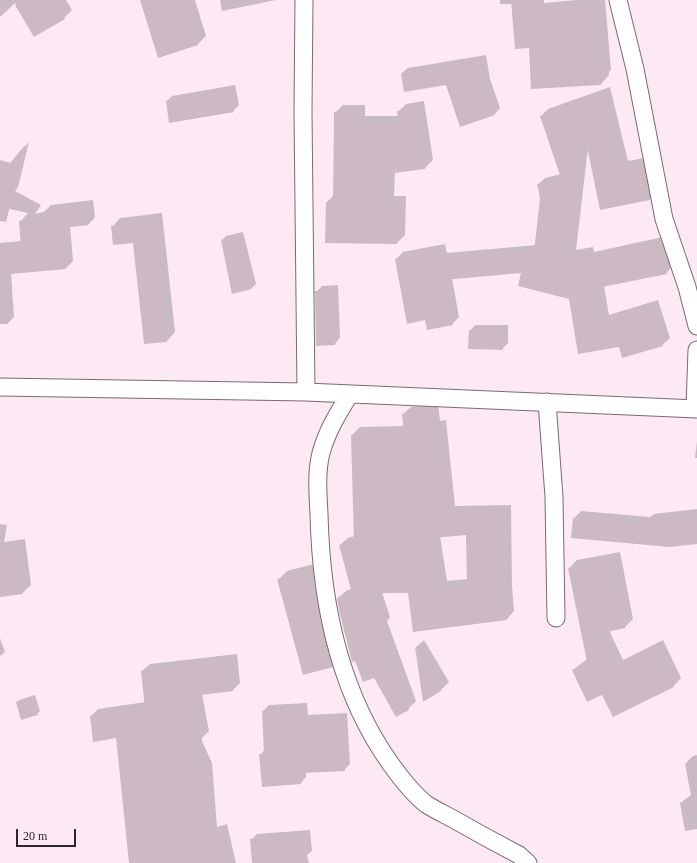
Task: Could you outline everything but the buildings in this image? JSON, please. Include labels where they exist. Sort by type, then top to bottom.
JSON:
[{"type":"street","points":[[304,0],[302,112],[306,392]]},
{"type":"street","points":[[618,0],[634,69],[664,219],[688,287],[697,326]]},
{"type":"street","points":[[0,387],[306,392],[696,408],[697,350]]},
{"type":"street","points":[[350,394],[331,426],[321,454],[318,475],[319,540],[326,601],[341,662],[353,695],[375,741],[400,777],[427,804],[519,855],[528,863]]},
{"type":"street","points":[[547,402],[554,497],[556,618]]}]
